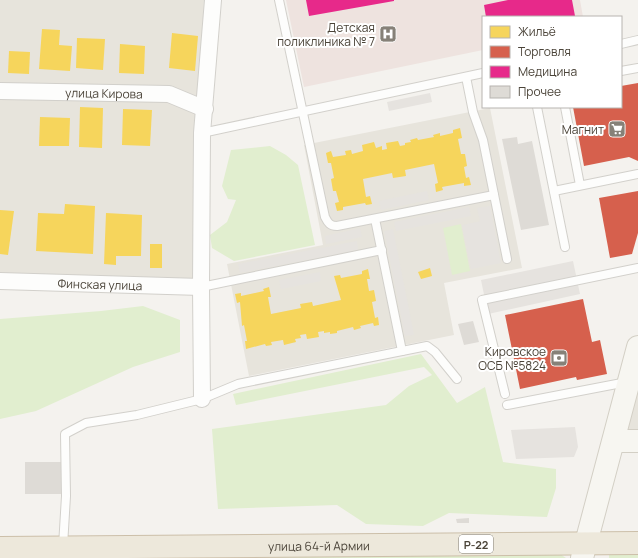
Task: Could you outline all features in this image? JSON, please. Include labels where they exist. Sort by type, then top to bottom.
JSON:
[{"type":"highway","name":"улица 64-й Армии","points":[[0,548],[63,547],[584,551],[638,543]]},
{"type":"main road","points":[[584,551],[638,348]]},
{"type":"main road","points":[[614,441],[638,441]]},
{"type":"street","points":[[202,399],[202,133],[213,0]]},
{"type":"street","name":"улица Кирова","points":[[0,91],[168,94],[204,109]]},
{"type":"street","name":"Финская улица","points":[[0,282],[201,286]]},
{"type":"lane","points":[[279,0],[302,112],[308,130],[325,217],[328,223],[332,226],[337,226],[494,195]]},
{"type":"lane","points":[[622,44],[638,40]]},
{"type":"lane","points":[[622,71],[638,68]]},
{"type":"lane","points":[[202,133],[482,73]]},
{"type":"lane","points":[[466,77],[473,112],[483,140],[507,259]]},
{"type":"lane","points":[[537,108],[565,247]]},
{"type":"lane","points":[[565,108],[580,185]]},
{"type":"lane","points":[[554,191],[638,174]]},
{"type":"lane","points":[[375,219],[402,351]]},
{"type":"lane","points":[[201,286],[382,250]]},
{"type":"lane","points":[[505,394],[482,300],[638,268]]},
{"type":"lane","points":[[63,547],[66,496],[65,434],[86,423],[137,415],[202,399],[238,384],[427,346],[432,348],[458,379]]},
{"type":"lane","points":[[508,405],[629,382]]},
{"type":"shaded area","points":[[0,0],[204,0],[198,145],[201,279],[0,273]]},
{"type":"shaded area","name":"Детская поликлиника № 7","points":[[286,0],[580,0],[583,16],[482,16],[482,50],[304,87]]},
{"type":"shaded area","points":[[430,93],[432,102],[389,111],[387,102]]},
{"type":"shaded area","points":[[490,108],[522,268],[444,283],[454,335],[249,376],[227,264],[323,245],[304,145]]},
{"type":"shaded area","points":[[427,191],[429,200],[381,210],[379,201]]},
{"type":"shaded area","points":[[490,206],[501,263],[471,269],[462,225],[480,221],[477,208]]},
{"type":"shaded area","points":[[469,207],[471,216],[396,231],[394,222]]},
{"type":"shaded area","points":[[360,228],[362,237],[326,244],[325,236]]},
{"type":"shaded area","points":[[393,229],[414,335],[405,336],[384,231]]},
{"type":"shaded area","points":[[357,241],[358,250],[240,273],[238,264]]},
{"type":"shaded area","points":[[573,261],[580,294],[488,314],[481,280]]},
{"type":"shaded area","points":[[320,272],[321,281],[281,289],[279,280]]},
{"type":"shaded area","points":[[638,363],[638,429],[620,429]]},
{"type":"shaded area","points":[[575,427],[578,447],[574,457],[516,459],[511,430]]},
{"type":"green space","points":[[270,146],[286,155],[298,165],[315,245],[234,261],[212,248],[210,235],[227,222],[236,200],[228,199],[222,186],[231,150]]},
{"type":"green space","points":[[461,224],[470,271],[452,275],[443,228]]},
{"type":"green space","points":[[143,306],[180,320],[180,352],[133,367],[36,411],[0,419],[0,319]]},
{"type":"green space","points":[[421,354],[457,403],[485,387],[503,462],[556,469],[556,488],[547,517],[449,513],[423,526],[366,524],[337,505],[218,509],[212,429],[386,405],[409,386],[432,375],[424,367],[236,405],[233,394]]},
{"type":"green space","points":[[638,551],[638,558],[609,558],[609,553]]},
{"type":"green space","points":[[560,554],[566,558],[237,558]]},
{"type":"building: Жильё","points":[[42,29],[60,30],[59,45],[72,46],[70,71],[39,69]]},
{"type":"building: Жильё","points":[[172,33],[198,36],[195,71],[169,68]]},
{"type":"building: Жильё","points":[[77,38],[105,39],[103,70],[76,68]]},
{"type":"building: Жильё","points":[[120,44],[145,46],[144,74],[119,73]]},
{"type":"building: Жильё","points":[[9,51],[30,52],[29,74],[8,73]]},
{"type":"building: Жильё","points":[[80,107],[103,108],[102,148],[79,147]]},
{"type":"building: Жильё","points":[[123,109],[152,110],[150,146],[122,145]]},
{"type":"building: Жильё","points":[[40,117],[70,118],[69,146],[39,146]]},
{"type":"building: Жильё","points":[[460,128],[462,138],[458,139],[461,154],[465,154],[467,166],[464,167],[466,178],[469,177],[471,185],[464,186],[464,183],[442,187],[443,190],[436,192],[435,184],[438,183],[434,164],[405,170],[406,176],[393,178],[392,173],[363,179],[366,197],[370,196],[372,204],[366,205],[365,203],[343,207],[343,210],[337,211],[335,203],[339,202],[336,191],[333,191],[331,179],[334,178],[331,163],[328,163],[326,153],[331,151],[333,157],[346,155],[345,151],[351,150],[352,154],[363,151],[362,145],[374,142],[376,148],[382,146],[382,150],[387,149],[386,143],[398,141],[400,146],[405,145],[405,143],[411,142],[410,140],[434,137],[433,135],[440,133],[440,136],[453,133],[453,130]]},
{"type":"building: Жильё","points":[[65,204],[95,206],[93,254],[36,251],[38,213],[64,214]]},
{"type":"building: Жильё","points":[[0,210],[14,211],[8,255],[0,254]]},
{"type":"building: Жильё","points":[[106,213],[142,215],[141,256],[116,256],[116,265],[104,264]]},
{"type":"building: Жильё","points":[[150,244],[162,244],[162,268],[150,268]]},
{"type":"building: Жильё","points":[[430,268],[432,276],[421,279],[418,272]]},
{"type":"building: Жильё","points":[[368,269],[370,279],[367,279],[369,291],[374,290],[376,301],[372,302],[375,318],[378,317],[379,325],[374,326],[373,323],[360,326],[361,328],[354,330],[353,327],[330,334],[330,332],[324,333],[324,331],[318,332],[319,337],[307,339],[306,334],[300,335],[301,338],[295,339],[296,342],[284,345],[283,340],[271,342],[272,345],[266,346],[265,344],[246,349],[245,341],[247,341],[244,325],[242,326],[240,302],[237,303],[235,294],[241,293],[241,296],[264,291],[263,289],[269,287],[271,297],[268,297],[271,314],[301,308],[300,304],[312,302],[313,306],[341,300],[334,276],[340,275],[341,278],[362,274],[362,271]]},
{"type":"building: Торговля","points":[[638,83],[638,161],[629,157],[584,166],[573,108],[622,108],[622,86]]},
{"type":"building: Торговля","points":[[638,191],[638,233],[632,254],[610,258],[599,198]]},
{"type":"building: Торговля","name":"Кировское ОСБ №5824","points":[[583,299],[592,342],[600,340],[607,374],[577,380],[576,377],[520,389],[505,315]]},
{"type":"building: Медицина","points":[[306,0],[394,0],[394,1],[309,16]]},
{"type":"building: Медицина","points":[[508,0],[572,0],[575,16],[486,16],[484,5]]},
{"type":"building: Прочее","points":[[517,137],[518,144],[532,141],[549,225],[521,230],[502,139]]},
{"type":"building: Прочее","points":[[473,321],[479,342],[464,345],[458,324]]},
{"type":"building: Прочее","points":[[25,462],[61,462],[61,494],[25,494]]},
{"type":"building: Прочее","points":[[469,518],[469,523],[457,523],[456,519]]},
{"type":"place","name":"Детская поликлиника № 7","points":[[388,34]]},
{"type":"place","name":"Магнит","points":[[617,129]]},
{"type":"place","name":"Кировское ОСБ №5824","points":[[559,358]]}]
